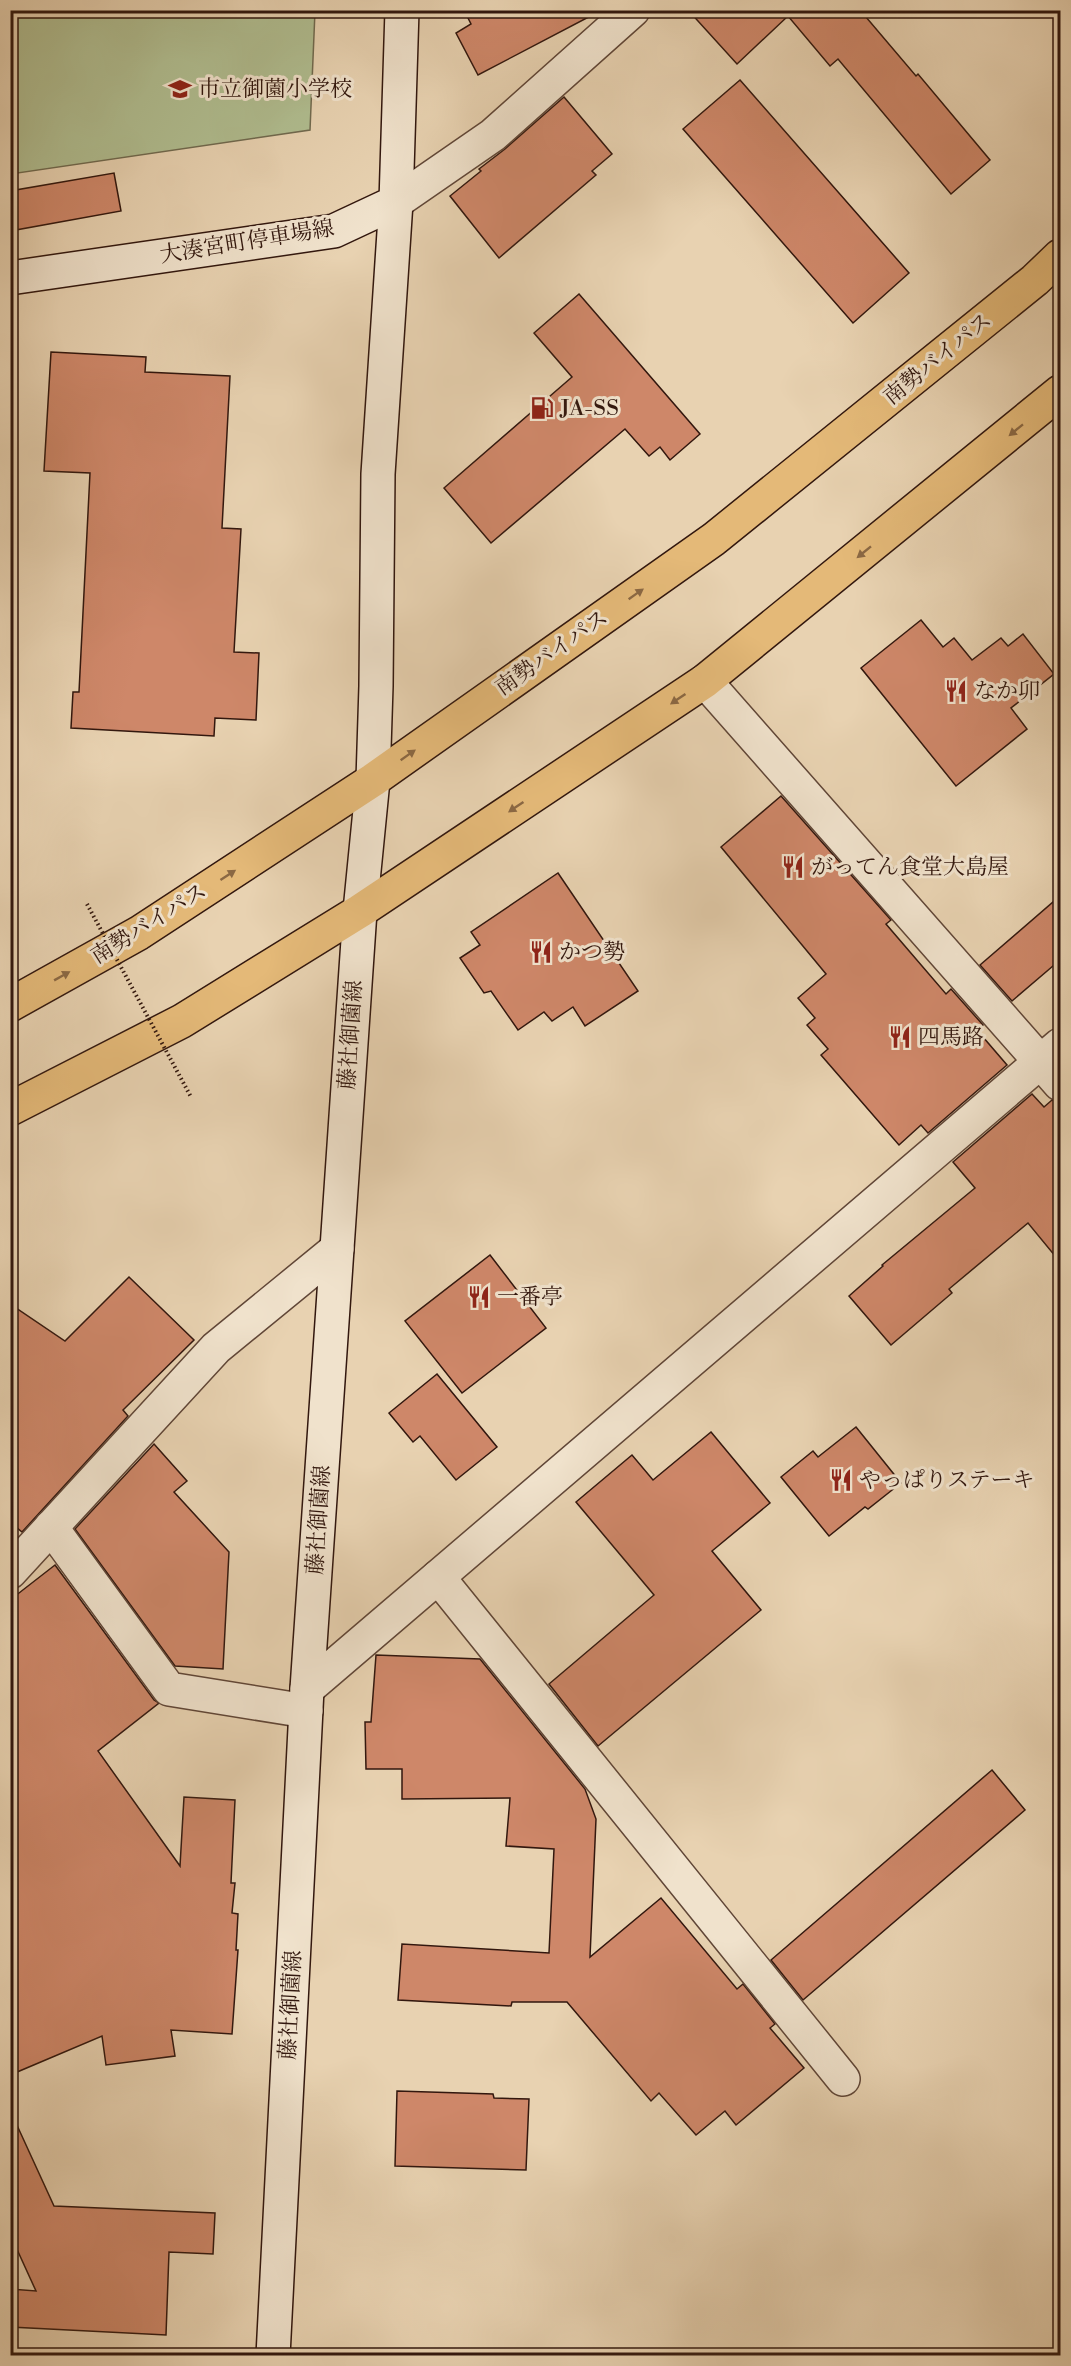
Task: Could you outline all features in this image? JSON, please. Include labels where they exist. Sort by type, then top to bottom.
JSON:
[{"type":"highway","name":"南勢バイパス","points":[[10,1005],[139,933],[373,780],[714,539],[1035,280],[1060,256]]},
{"type":"highway","points":[[10,1109],[182,1022],[360,911],[705,681],[1060,392]]},
{"type":"street","points":[[396,202],[402,10]]},
{"type":"street","name":"大湊宮町停車場線","points":[[10,278],[334,231],[396,202],[493,135],[633,10]]},
{"type":"street","name":"藤社御薗線","points":[[273,2355],[307,1700],[360,911],[373,780],[378,474],[396,202]]},
{"type":"street","points":[[51,1527],[169,1689],[307,1700],[438,1577],[1054,1063],[705,681]]},
{"type":"street","points":[[10,1572],[216,1348],[337,1249]]},
{"type":"street","points":[[438,1577],[843,2079]]},
{"type":"path","points":[[87,904],[191,1097]]},
{"type":"green space","points":[[10,11],[315,11],[310,130],[11,174]]},
{"type":"building","points":[[464,10],[602,10],[478,75],[456,33],[471,24]]},
{"type":"building","points":[[688,10],[860,10],[916,76],[918,74],[990,160],[951,194],[838,59],[830,66],[788,16],[737,64]]},
{"type":"building","points":[[740,80],[909,273],[853,323],[683,129]]},
{"type":"building","points":[[564,97],[612,154],[592,171],[596,175],[499,258],[450,196]]},
{"type":"building","points":[[114,173],[121,211],[10,231],[10,191]]},
{"type":"building","points":[[579,294],[700,434],[670,460],[660,447],[649,456],[625,429],[491,543],[444,488],[572,377],[534,333]]},
{"type":"building","points":[[51,352],[146,357],[145,372],[230,376],[222,528],[241,529],[234,652],[259,653],[256,720],[215,718],[214,736],[71,728],[73,692],[79,692],[90,473],[44,471]]},
{"type":"building","name":"なか卯","points":[[921,620],[943,647],[954,638],[972,660],[1001,638],[1008,646],[1023,634],[1054,674],[1011,708],[1027,729],[956,786],[861,668]]},
{"type":"building","points":[[781,796],[891,920],[886,924],[946,994],[951,989],[983,1025],[977,1030],[1007,1065],[928,1133],[921,1125],[899,1145],[821,1055],[828,1049],[807,1025],[815,1018],[798,998],[826,974],[721,847]]},
{"type":"building","name":"かつ勢","points":[[558,873],[638,991],[585,1026],[573,1007],[552,1021],[544,1012],[518,1030],[491,991],[484,993],[460,958],[480,945],[471,932]]},
{"type":"building","points":[[1060,896],[1060,960],[1012,1001],[980,965]]},
{"type":"building","points":[[1032,1094],[1044,1107],[1052,1100],[1060,1102],[1060,1262],[1028,1223],[949,1289],[952,1293],[891,1345],[849,1296],[882,1265],[975,1188],[953,1162]]},
{"type":"building","name":"一番亭","points":[[490,1255],[546,1328],[462,1393],[405,1321]]},
{"type":"building","points":[[129,1277],[194,1340],[123,1410],[128,1416],[22,1532],[10,1522],[10,1304],[65,1341]]},
{"type":"building","points":[[437,1374],[497,1447],[456,1480],[420,1436],[413,1442],[389,1413]]},
{"type":"building","name":"やっぱりステーキ","points":[[856,1427],[901,1483],[868,1509],[865,1507],[829,1536],[781,1477],[813,1451],[818,1457]]},
{"type":"building","points":[[711,1432],[770,1503],[712,1551],[761,1610],[598,1746],[549,1684],[654,1595],[576,1502],[632,1455],[653,1480]]},
{"type":"building","points":[[154,1444],[187,1481],[174,1492],[229,1552],[223,1669],[175,1666],[75,1529]]},
{"type":"building","points":[[55,1565],[154,1700],[159,1703],[98,1751],[180,1866],[184,1797],[235,1800],[231,1883],[235,1883],[232,1913],[238,1914],[236,1950],[238,1950],[232,2034],[171,2030],[175,2056],[106,2065],[102,2036],[10,2075],[10,1600]]},
{"type":"building","points":[[376,1655],[480,1659],[585,1789],[596,1819],[590,1957],[661,1898],[737,1989],[743,1984],[775,2024],[770,2028],[804,2068],[736,2125],[725,2111],[696,2135],[659,2093],[651,2101],[567,2002],[512,2002],[511,2006],[398,2000],[402,1944],[549,1953],[554,1849],[506,1846],[510,1798],[402,1799],[402,1769],[366,1769],[365,1722],[371,1722]]},
{"type":"building","points":[[992,1770],[1025,1810],[803,2000],[771,1960]]},
{"type":"building","points":[[397,2091],[493,2094],[494,2098],[529,2099],[526,2170],[395,2166]]},
{"type":"building","points":[[10,2110],[54,2206],[215,2213],[213,2254],[169,2252],[166,2335],[10,2327],[10,2289],[36,2291],[10,2234]]},
{"type":"place","name":"市立御薗小学校","points":[[180,89]]},
{"type":"place","name":"JA-SS","points":[[542,408]]},
{"type":"place","name":"なか卯","points":[[956,691]]},
{"type":"place","name":"がってん食堂大島屋","points":[[793,867]]},
{"type":"place","name":"かつ勢","points":[[541,952]]},
{"type":"place","name":"四馬路","points":[[900,1037]]},
{"type":"place","name":"一番亭","points":[[479,1297]]},
{"type":"place","name":"やっぱりステーキ","points":[[841,1480]]}]
